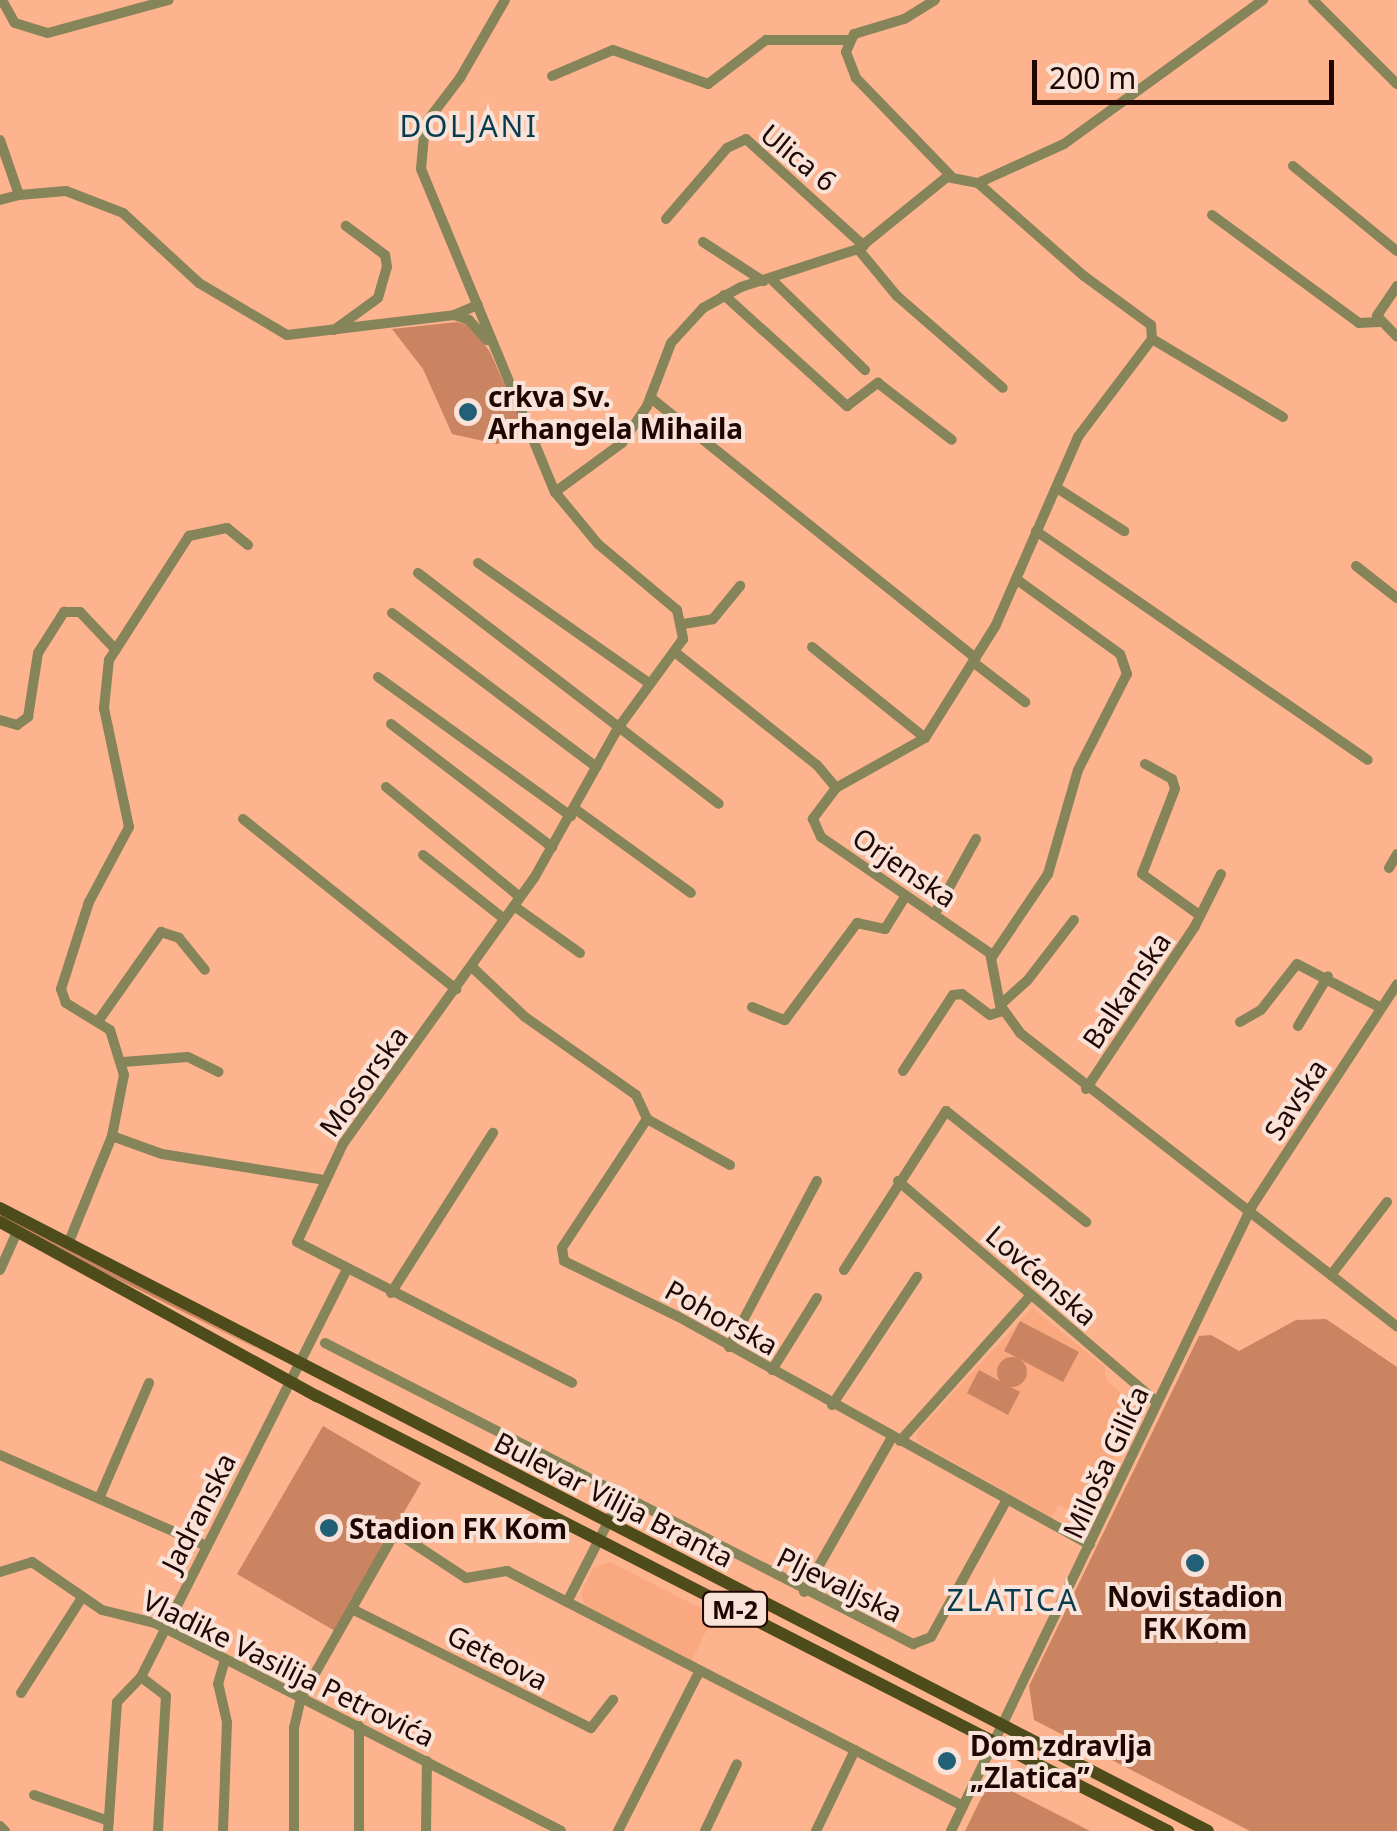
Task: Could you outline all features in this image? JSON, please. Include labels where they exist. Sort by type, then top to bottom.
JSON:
[{"type":"main road","name":"Bulevar Vilija Branta","points":[[0,1208],[298,1366],[1208,1831]]},
{"type":"main road","name":"Bulevar Vilija Branta","points":[[0,1222],[290,1380],[1168,1831]]},
{"type":"street","points":[[2,0],[16,24],[48,33],[169,0]]},
{"type":"street","points":[[505,0],[419,141],[421,169],[492,343],[555,492],[598,544],[670,601],[683,624],[676,653],[818,766],[836,788],[925,738],[975,660],[1084,428],[1152,338],[1151,325],[1066,262],[978,184],[951,176],[856,78],[848,40]]},
{"type":"street","points":[[552,76],[613,50],[708,84],[766,40],[848,40],[935,0]]},
{"type":"street","points":[[978,184],[1093,126],[1263,0]]},
{"type":"street","points":[[1313,0],[1397,84]]},
{"type":"street","name":"Ulica 6","points":[[666,219],[728,148],[746,139],[861,247]]},
{"type":"street","points":[[0,140],[19,195]]},
{"type":"street","points":[[1293,166],[1397,251]]},
{"type":"street","points":[[555,492],[612,454],[651,398],[679,332],[724,296],[861,247],[951,176]]},
{"type":"street","points":[[1,199],[66,192],[103,204],[141,225],[199,283],[277,330],[294,336],[454,316],[478,305]]},
{"type":"street","points":[[1212,215],[1359,322],[1379,322],[1397,337]]},
{"type":"street","points":[[333,331],[378,298],[387,266],[385,255],[346,226]]},
{"type":"street","points":[[703,242],[767,280],[865,370]]},
{"type":"street","points":[[861,247],[898,296],[1003,388]]},
{"type":"street","points":[[1379,322],[1377,311],[1397,286]]},
{"type":"street","points":[[724,296],[847,406],[878,384],[952,440]]},
{"type":"street","points":[[454,316],[469,320],[492,343]]},
{"type":"street","points":[[1152,338],[1282,417]]},
{"type":"street","points":[[651,398],[1025,702]]},
{"type":"street","points":[[1057,488],[1124,531]]},
{"type":"street","points":[[68,1244],[112,1136],[123,1062],[99,1020],[66,1003],[61,982],[89,902],[128,827],[104,708],[116,650],[189,536],[222,528],[248,546]]},
{"type":"street","points":[[1036,531],[1368,760]]},
{"type":"street","points":[[478,563],[649,683]]},
{"type":"street","points":[[1356,566],[1397,598]]},
{"type":"street","points":[[418,573],[719,804]]},
{"type":"street","points":[[1016,579],[1120,654],[1127,674],[1083,757],[1048,874],[992,956],[1001,1008],[1086,1089],[1397,1327]]},
{"type":"street","points":[[683,624],[713,620],[740,586]]},
{"type":"street","points":[[0,720],[17,724],[28,717],[38,652],[64,612],[80,612],[116,650]]},
{"type":"street","points":[[392,613],[596,767]]},
{"type":"street","points":[[812,647],[925,738]]},
{"type":"street","name":"Mosorska","points":[[347,1269],[298,1242],[324,1180],[352,1128],[517,902],[573,812],[618,728],[649,683],[676,653]]},
{"type":"street","points":[[378,676],[691,892]]},
{"type":"street","points":[[391,724],[552,847]]},
{"type":"street","name":"Balkanska","points":[[1144,764],[1172,779],[1175,789],[1142,874],[1198,914]]},
{"type":"street","points":[[386,787],[580,953]]},
{"type":"street","name":"Orjenska","points":[[836,788],[815,809],[817,832],[992,956]]},
{"type":"street","points":[[243,818],[456,989]]},
{"type":"street","points":[[934,914],[976,840]]},
{"type":"street","points":[[1389,868],[1397,854]]},
{"type":"street","points":[[423,856],[503,918]]},
{"type":"street","name":"Balkanska","points":[[1086,1089],[1221,874]]},
{"type":"street","points":[[752,1007],[785,1020],[854,926],[863,921],[885,929],[906,896]]},
{"type":"street","points":[[903,1071],[953,996],[962,994],[990,1015],[1027,982],[1074,920]]},
{"type":"street","points":[[99,1020],[161,932],[179,938],[204,970]]},
{"type":"street","points":[[1240,1022],[1261,1010],[1293,966],[1328,976],[1381,1008]]},
{"type":"street","points":[[472,967],[525,1017],[636,1096],[647,1118],[730,1165]]},
{"type":"street","points":[[1298,1026],[1328,976]]},
{"type":"street","name":"Savska","points":[[1248,1216],[1397,984]]},
{"type":"street","points":[[123,1062],[188,1058],[219,1072]]},
{"type":"street","points":[[844,1270],[898,1181],[950,1110],[1086,1222]]},
{"type":"street","name":"Pohorska","points":[[647,1118],[562,1258],[1090,1546]]},
{"type":"street","points":[[391,1292],[492,1133]]},
{"type":"street","points":[[112,1136],[162,1154],[324,1180]]},
{"type":"street","points":[[729,1347],[818,1181]]},
{"type":"street","name":"Lovćenska","points":[[898,1181],[1157,1402]]},
{"type":"street","points":[[1331,1276],[1386,1203],[1397,1212]]},
{"type":"street","name":"Miloša Gilića","points":[[951,1831],[1248,1216]]},
{"type":"street","points":[[0,1270],[17,1232]]},
{"type":"street","points":[[298,1366],[347,1269],[572,1383]]},
{"type":"street","points":[[832,1405],[917,1277]]},
{"type":"street","points":[[804,1592],[896,1439],[1031,1295]]},
{"type":"street","points":[[772,1370],[817,1298]]},
{"type":"street","name":"Pljevaljska","points":[[324,1343],[381,1367],[427,1398],[620,1499],[913,1644],[925,1643],[1006,1500]]},
{"type":"street","name":"Jadranska","points":[[108,1826],[113,1712],[141,1677],[298,1366]]},
{"type":"street","points":[[101,1494],[149,1383]]},
{"type":"street","points":[[0,1455],[101,1494],[206,1546]]},
{"type":"street","points":[[567,1602],[620,1499]]},
{"type":"street","points":[[294,1831],[294,1728],[301,1698],[392,1538],[408,1537],[466,1578],[502,1570],[964,1806]]},
{"type":"street","name":"Vladike Vasilija Petrovića","points":[[0,1572],[28,1560],[81,1599],[164,1628],[561,1831]]},
{"type":"street","points":[[21,1693],[81,1599]]},
{"type":"street","name":"Geteova","points":[[352,1609],[591,1728],[613,1700]]},
{"type":"street","points":[[223,1831],[227,1722],[218,1684],[225,1660]]},
{"type":"street","points":[[618,1831],[700,1672]]},
{"type":"street","points":[[141,1677],[166,1696],[158,1831]]},
{"type":"street","points":[[358,1831],[359,1726]]},
{"type":"street","points":[[816,1831],[854,1750]]},
{"type":"street","points":[[426,1831],[427,1761]]},
{"type":"street","points":[[705,1831],[738,1764]]},
{"type":"street","points":[[34,1795],[108,1826]]},
{"type":"shaded area","points":[[457,322],[471,326],[490,352],[521,421],[519,437],[497,444],[452,434],[423,369],[392,329]]},
{"type":"shaded area","points":[[0,1213],[274,1357],[0,1221]]},
{"type":"shaded area","points":[[1032,1308],[1105,1367],[1106,1380],[1123,1395],[1137,1395],[1145,1406],[1109,1467],[1114,1476],[1091,1522],[1059,1505],[1051,1517],[917,1441],[917,1432]]},
{"type":"shaded area","points":[[1326,1319],[1397,1367],[1397,1831],[1250,1831],[1034,1720],[1029,1686],[1199,1336],[1211,1335],[1239,1351],[1296,1320]]},
{"type":"shaded area","points":[[1020,1321],[1079,1352],[1063,1382],[1004,1351]]},
{"type":"shaded area","points":[[1012,1357],[1026,1366],[1027,1372],[1018,1386],[1012,1387],[998,1378],[997,1372],[1006,1358]]},
{"type":"shaded area","points":[[979,1370],[1020,1392],[1008,1415],[967,1393]]},
{"type":"shaded area","name":"Stadion FK Kom","points":[[323,1426],[421,1483],[335,1631],[237,1574]]},
{"type":"shaded area","points":[[610,1562],[714,1615],[691,1662],[586,1608],[581,1594],[593,1568]]},
{"type":"shaded area","points":[[990,1780],[1090,1831],[965,1831]]},
{"type":"place","name":"crkva Sv. Arhangela Mihaila","points":[[468,412]]},
{"type":"place","name":"Stadion FK Kom","points":[[329,1528]]},
{"type":"place","name":"Novi stadion FK Kom","points":[[1195,1563]]},
{"type":"place","name":"Dom zdravlja „Zlatica”","points":[[947,1761]]},
{"type":"district","name":"DOLJANI","points":[[469,126]]},
{"type":"district","name":"ZLATICA","points":[[1013,1600]]}]
